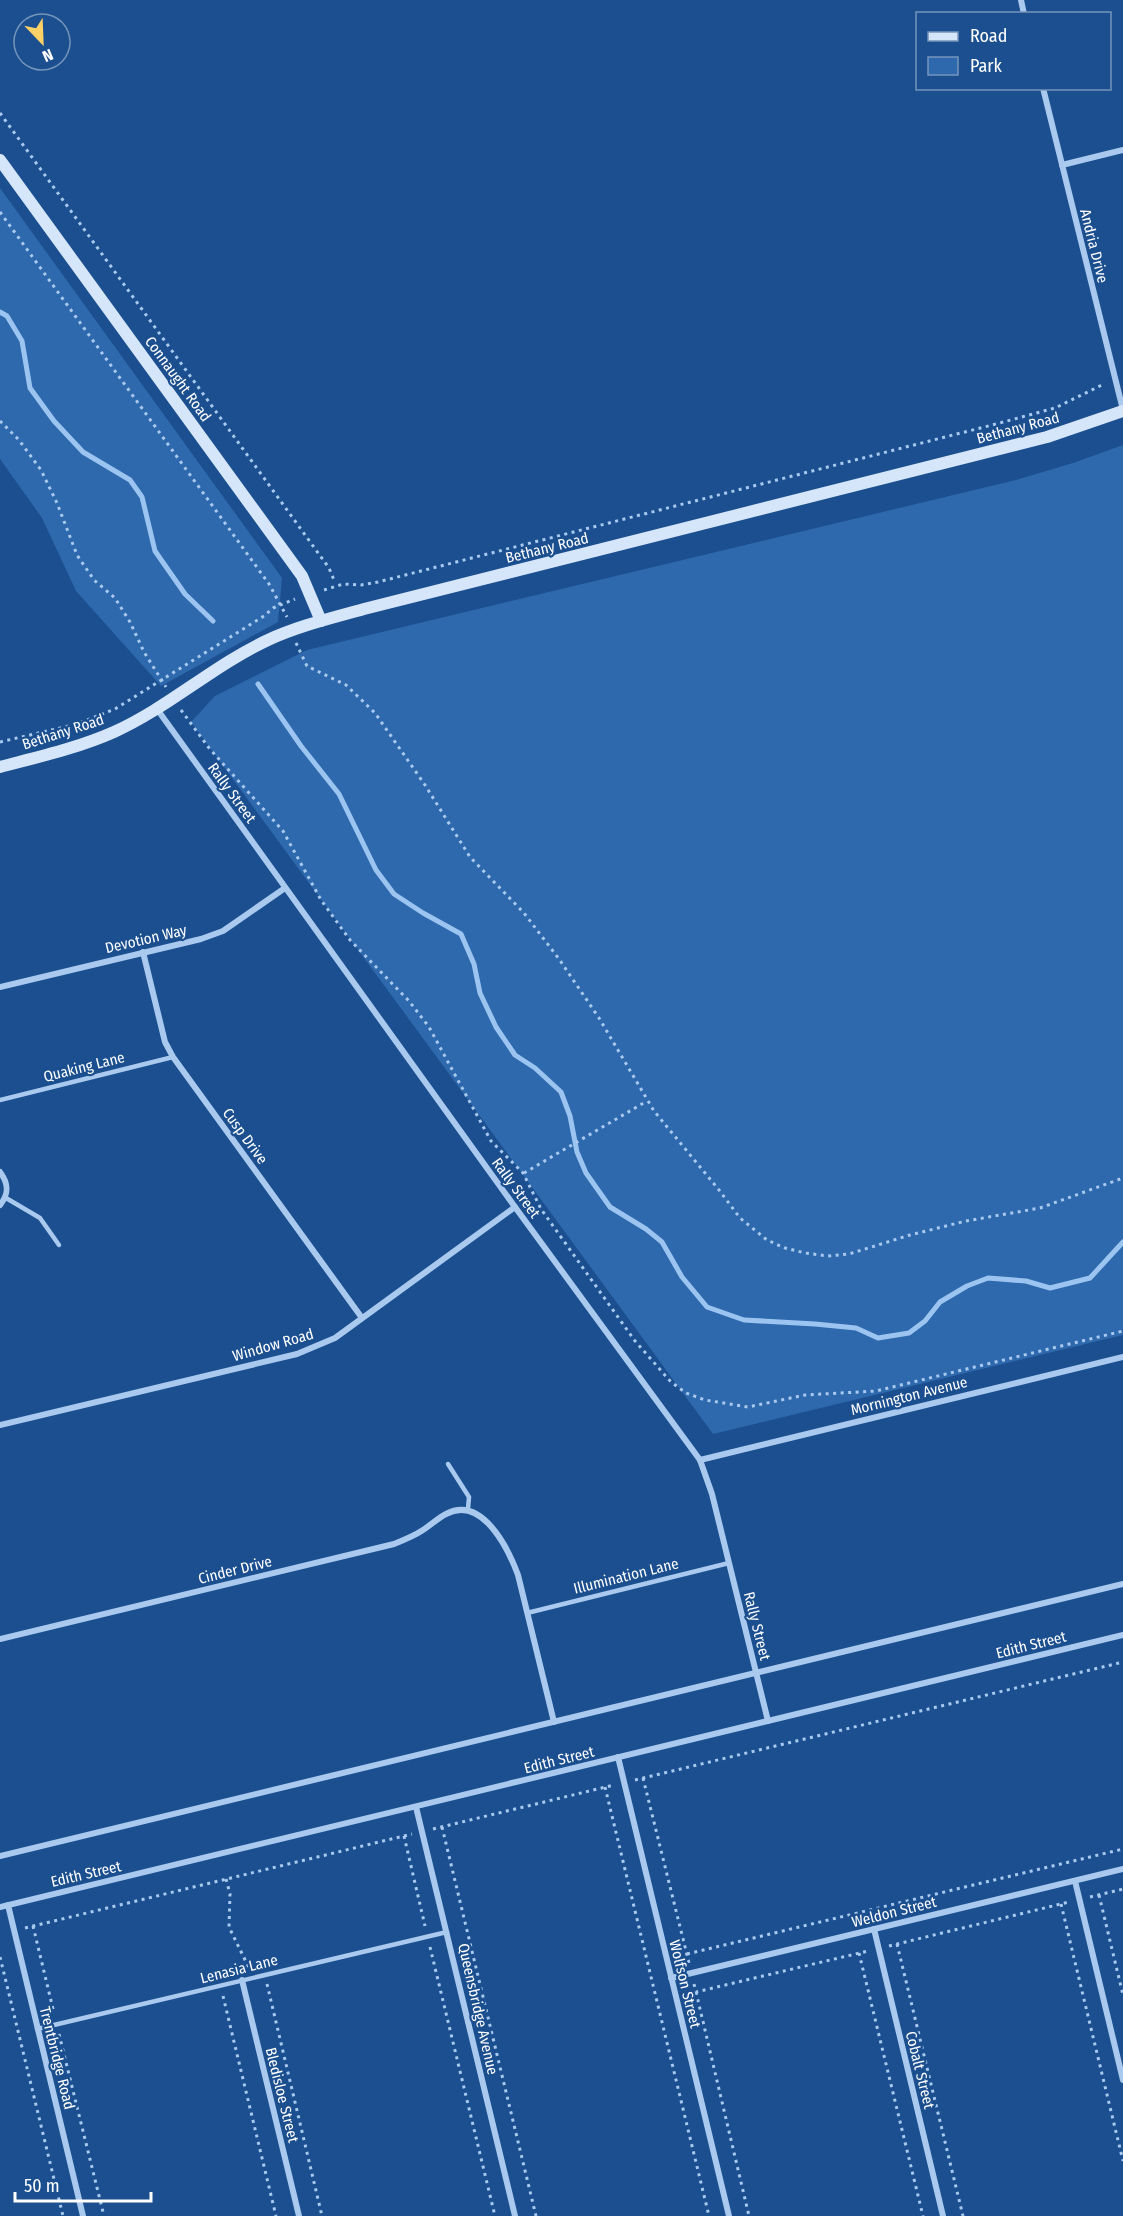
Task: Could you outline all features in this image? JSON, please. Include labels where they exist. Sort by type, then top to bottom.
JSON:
[{"type":"street","name":"Andria Drive","points":[[1043,90],[1123,410]]},
{"type":"street","points":[[1062,165],[1123,150]]},
{"type":"street","name":"Connaught Road","points":[[0,160],[302,576],[321,621]]},
{"type":"street","name":"Bethany Road","points":[[0,767],[82,745],[115,732],[157,709],[244,653],[292,630],[1047,437],[1123,410]]},
{"type":"street","name":"Rally Street","points":[[157,709],[700,1460],[712,1494],[768,1721]]},
{"type":"street","name":"Devotion Way","points":[[0,987],[201,939],[223,931],[285,888]]},
{"type":"street","name":"Cusp Drive","points":[[143,952],[165,1042],[173,1058],[362,1318]]},
{"type":"street","points":[[0,1172],[8,1186],[6,1198],[0,1205]]},
{"type":"street","name":"Window Road","points":[[0,1425],[297,1354],[335,1338],[515,1207]]},
{"type":"street","name":"Mornington Avenue","points":[[700,1460],[1123,1357]]},
{"type":"street","points":[[468,1509],[479,1514],[511,1556],[554,1722]]},
{"type":"street","name":"Cinder Drive","points":[[0,1639],[394,1544],[414,1536],[446,1514],[468,1509]]},
{"type":"street","points":[[0,1856],[1123,1584]]},
{"type":"street","name":"Edith Street","points":[[0,1907],[1123,1635]]},
{"type":"street","name":"Wolfson Street","points":[[618,1757],[729,2216]]},
{"type":"street","name":"Queensbridge Avenue","points":[[416,1807],[515,2216]]},
{"type":"street","name":"Weldon Street","points":[[671,1978],[1123,1869]]},
{"type":"street","points":[[1075,1881],[1123,2080]]},
{"type":"street","name":"Trentbridge Road","points":[[8,1905],[83,2216]]},
{"type":"street","name":"Cobalt Street","points":[[874,1929],[943,2216]]},
{"type":"street","name":"Bledisloe Street","points":[[242,1980],[299,2216]]},
{"type":"lane","name":"Quaking Lane","points":[[0,1100],[173,1058]]},
{"type":"lane","points":[[6,1198],[40,1218],[59,1245]]},
{"type":"lane","points":[[448,1464],[469,1497],[468,1509]]},
{"type":"lane","name":"Illumination Lane","points":[[527,1613],[729,1563]]},
{"type":"lane","name":"Lenasia Lane","points":[[38,2029],[447,1932]]},
{"type":"path","points":[[0,113],[322,558],[334,580]]},
{"type":"path","points":[[0,212],[269,584],[281,604],[302,658],[308,666],[346,685],[375,713],[470,857],[524,913],[560,959],[599,1018],[647,1101],[746,1224],[767,1240],[785,1248],[828,1256],[849,1254],[955,1224],[1040,1208],[1123,1178]]},
{"type":"path","points":[[0,421],[19,440],[41,470],[77,555],[94,580],[118,603],[144,652],[187,720],[250,797],[283,831],[321,900],[350,940],[391,980],[429,1027],[491,1141],[524,1173],[541,1209],[635,1341],[670,1382],[686,1393],[705,1400],[747,1407],[805,1395],[876,1391],[1123,1331]]},
{"type":"path","points":[[524,1173],[647,1101]]},
{"type":"path","points":[[14,1930],[1123,1662]]},
{"type":"path","points":[[643,1778],[749,2216]]},
{"type":"path","points":[[605,1787],[709,2216]]},
{"type":"path","points":[[442,1827],[536,2216]]},
{"type":"path","points":[[404,1836],[495,2216]]},
{"type":"path","points":[[687,1954],[1123,1849]]},
{"type":"path","points":[[226,1879],[230,1894],[229,1927],[253,1978]]},
{"type":"path","points":[[696,1992],[1123,1889]]},
{"type":"path","points":[[1099,1895],[1123,1995]]},
{"type":"path","points":[[1061,1904],[1123,2161]]},
{"type":"path","points":[[33,1926],[104,2216]]},
{"type":"path","points":[[897,1944],[963,2216]]},
{"type":"path","points":[[859,1953],[923,2216]]},
{"type":"path","points":[[0,1957],[63,2216]]},
{"type":"path","points":[[264,1975],[322,2216]]},
{"type":"path","points":[[221,1985],[276,2216]]},
{"type":"green space","points":[[0,188],[282,578],[278,622],[161,686],[76,591],[42,518],[0,459]]},
{"type":"green space","points":[[1123,445],[1123,1335],[713,1434],[191,722],[215,696],[307,650],[1016,480]]},
{"type":"waterway","points":[[0,312],[7,316],[22,341],[30,388],[54,421],[83,452],[130,480],[142,497],[155,551],[185,594],[213,621]]},
{"type":"waterway","points":[[258,684],[301,746],[339,794],[376,870],[394,894],[461,934],[474,964],[480,993],[496,1027],[515,1055],[535,1068],[561,1092],[570,1116],[577,1152],[586,1173],[610,1207],[646,1229],[662,1242],[682,1277],[707,1307],[744,1320],[856,1328],[878,1338],[909,1333],[925,1321],[940,1302],[967,1286],[988,1278],[1026,1281],[1050,1288],[1090,1278],[1123,1242]]}]
